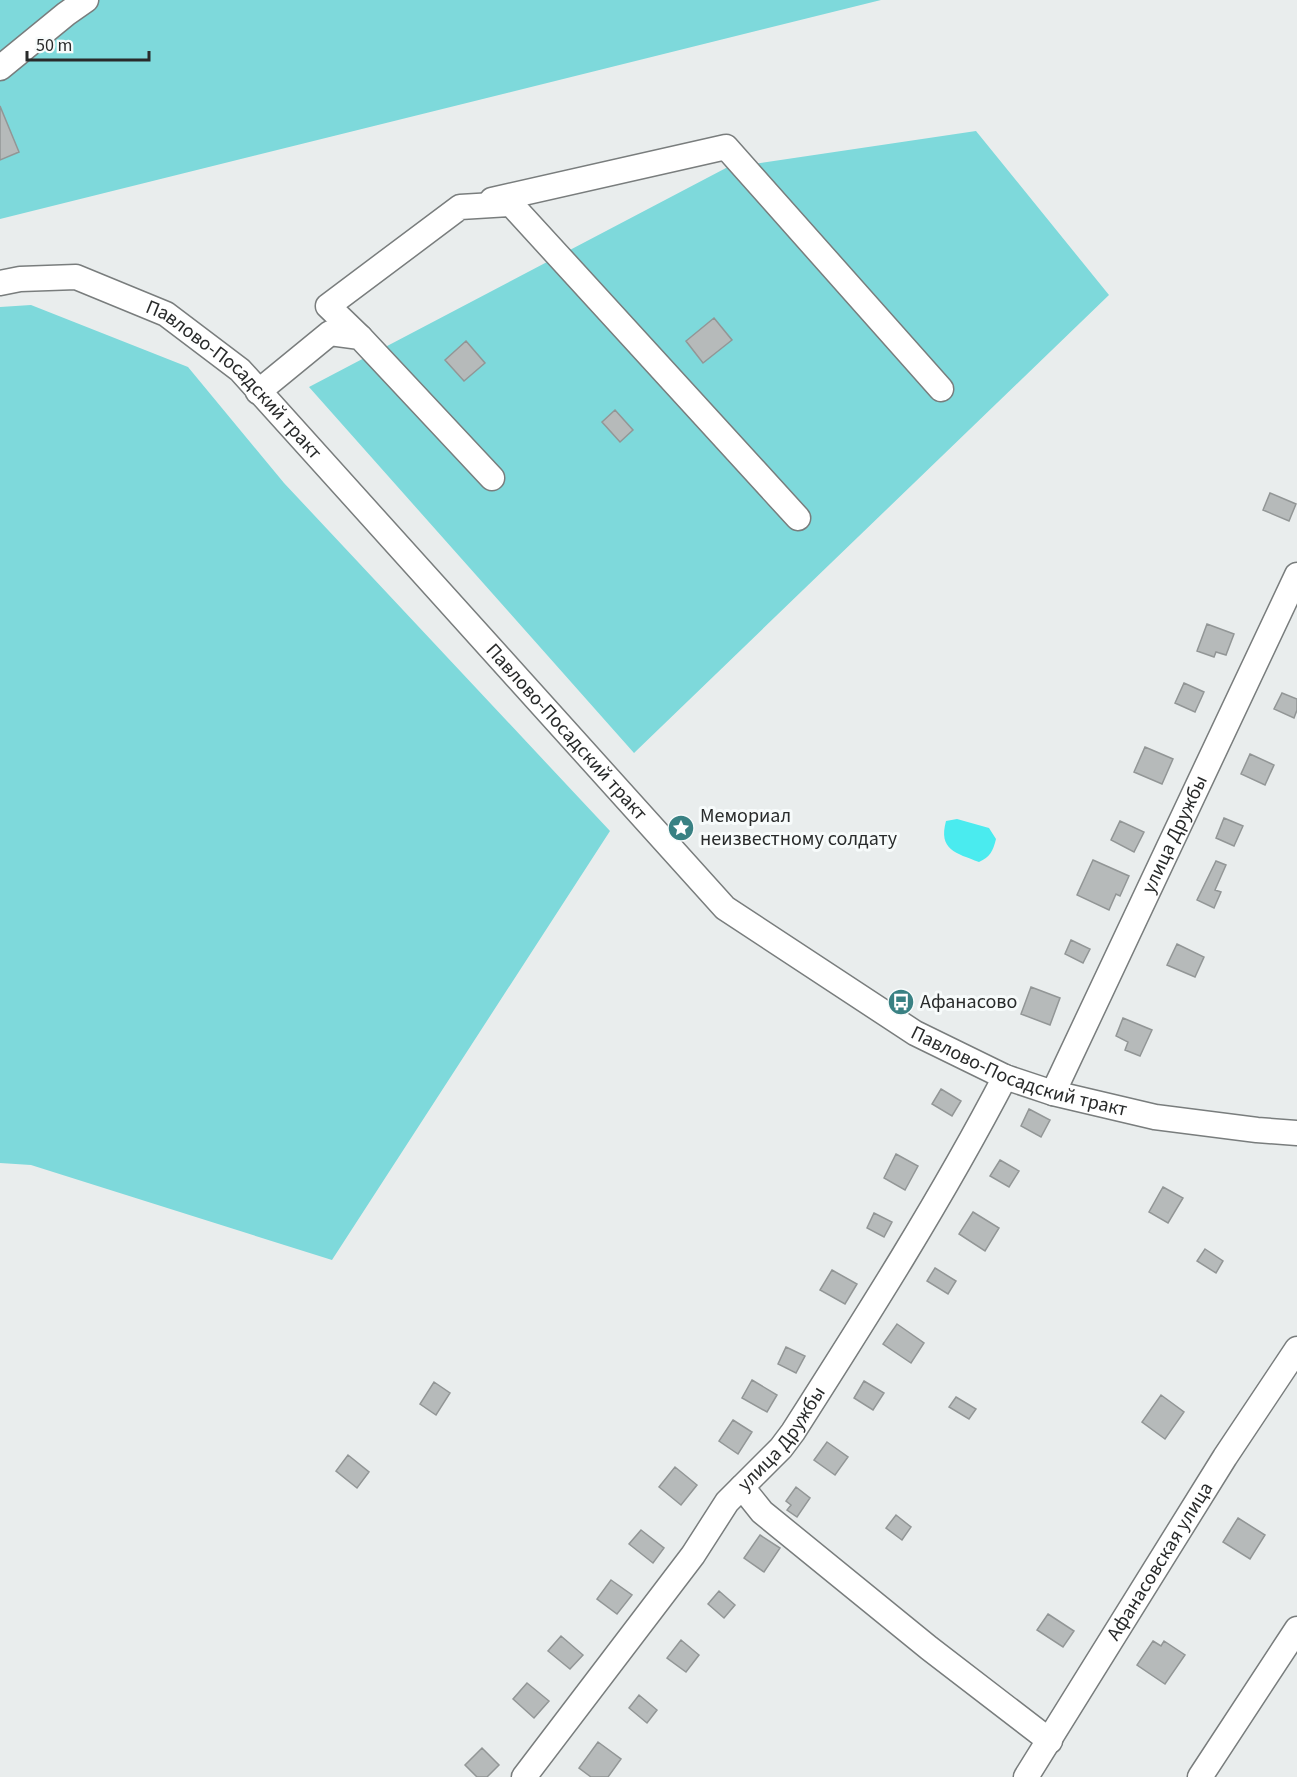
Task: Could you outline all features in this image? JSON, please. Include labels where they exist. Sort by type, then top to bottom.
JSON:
[{"type":"street","points":[[0,68],[63,7],[86,0]]},
{"type":"street","points":[[492,478],[328,306],[460,207],[726,147],[941,389]]},
{"type":"street","points":[[460,207],[511,204],[798,518]]},
{"type":"street","name":"Павлово-Посадский тракт","points":[[0,283],[20,279],[76,277],[166,314],[240,370],[725,908],[915,1033],[1005,1077],[1053,1093],[1155,1117],[1297,1133]]},
{"type":"street","points":[[258,392],[330,333],[360,337]]},
{"type":"street","name":"улица Дружбы","points":[[1053,1093],[1297,575]]},
{"type":"street","name":"улица Дружбы","points":[[524,1777],[693,1555],[727,1502],[781,1448],[792,1432],[905,1255],[1005,1077]]},
{"type":"street","name":"Афанасовская улица","points":[[1026,1777],[1225,1457],[1297,1348]]},
{"type":"street","points":[[742,1487],[762,1512],[929,1648],[1050,1741]]},
{"type":"street","points":[[1200,1777],[1297,1629]]},
{"type":"shaded area","points":[[0,0],[881,0],[0,219]]},
{"type":"shaded area","points":[[976,131],[1109,295],[634,753],[309,387],[726,168]]},
{"type":"shaded area","points":[[31,305],[188,367],[284,483],[610,831],[332,1260],[31,1165],[0,1163],[0,307]]},
{"type":"shaded area","points":[[957,819],[989,828],[996,839],[986,858],[979,862],[956,853],[947,844],[944,831],[946,821]]},
{"type":"building","points":[[0,106],[19,152],[0,160]]},
{"type":"building","points":[[714,318],[732,340],[703,363],[686,341]]},
{"type":"building","points":[[466,341],[485,363],[464,381],[445,360]]},
{"type":"building","points":[[615,410],[633,430],[620,442],[602,422]]},
{"type":"building","points":[[1270,493],[1296,504],[1289,521],[1263,510]]},
{"type":"building","points":[[1207,624],[1234,634],[1226,655],[1216,652],[1214,657],[1197,651]]},
{"type":"building","points":[[1184,683],[1204,692],[1195,712],[1175,703]]},
{"type":"building","points":[[1282,693],[1297,699],[1294,718],[1274,709]]},
{"type":"building","points":[[1145,747],[1173,759],[1162,784],[1134,772]]},
{"type":"building","points":[[1250,754],[1274,765],[1265,785],[1241,774]]},
{"type":"building","points":[[1224,818],[1243,826],[1234,846],[1216,838]]},
{"type":"building","points":[[1120,821],[1144,832],[1134,852],[1111,840]]},
{"type":"building","points":[[1093,860],[1129,876],[1120,896],[1116,894],[1109,910],[1077,895]]},
{"type":"building","points":[[1216,861],[1226,865],[1215,890],[1221,892],[1214,908],[1197,900]]},
{"type":"building","points":[[1071,940],[1090,949],[1083,963],[1065,954]]},
{"type":"building","points":[[1177,944],[1204,957],[1195,977],[1167,965]]},
{"type":"building","points":[[1031,987],[1060,998],[1050,1025],[1021,1014]]},
{"type":"building","points":[[1123,1018],[1152,1030],[1140,1056],[1125,1050],[1128,1042],[1116,1036]]},
{"type":"building","points":[[941,1089],[961,1101],[952,1116],[932,1104]]},
{"type":"building","points":[[1029,1109],[1050,1120],[1041,1137],[1021,1126]]},
{"type":"building","points":[[896,1154],[918,1166],[905,1190],[884,1178]]},
{"type":"building","points":[[1000,1160],[1019,1171],[1009,1187],[990,1176]]},
{"type":"building","points":[[1163,1187],[1183,1198],[1168,1223],[1149,1212]]},
{"type":"building","points":[[973,1212],[999,1228],[985,1251],[959,1234]]},
{"type":"building","points":[[874,1213],[892,1222],[884,1237],[867,1228]]},
{"type":"building","points":[[1205,1249],[1223,1261],[1216,1273],[1197,1261]]},
{"type":"building","points":[[935,1268],[956,1281],[948,1294],[927,1281]]},
{"type":"building","points":[[832,1270],[857,1284],[845,1304],[820,1290]]},
{"type":"building","points":[[897,1324],[924,1343],[911,1363],[883,1344]]},
{"type":"building","points":[[786,1347],[805,1356],[796,1373],[778,1364]]},
{"type":"building","points":[[752,1380],[777,1395],[767,1412],[742,1398]]},
{"type":"building","points":[[864,1381],[884,1393],[873,1410],[854,1398]]},
{"type":"building","points":[[434,1382],[450,1393],[436,1415],[420,1404]]},
{"type":"building","points":[[1161,1395],[1184,1412],[1165,1439],[1142,1422]]},
{"type":"building","points":[[956,1397],[976,1409],[969,1419],[949,1407]]},
{"type":"building","points":[[733,1420],[752,1432],[738,1454],[719,1441]]},
{"type":"building","points":[[827,1442],[848,1457],[835,1475],[814,1460]]},
{"type":"building","points":[[348,1455],[369,1472],[357,1488],[336,1471]]},
{"type":"building","points":[[675,1467],[697,1485],[681,1505],[659,1487]]},
{"type":"building","points":[[796,1487],[810,1498],[797,1517],[787,1510],[791,1505],[786,1501]]},
{"type":"building","points":[[896,1515],[911,1527],[902,1540],[886,1528]]},
{"type":"building","points":[[1238,1518],[1265,1535],[1250,1559],[1223,1542]]},
{"type":"building","points":[[641,1530],[664,1548],[653,1563],[629,1544]]},
{"type":"building","points":[[760,1535],[780,1548],[764,1572],[744,1558]]},
{"type":"building","points":[[611,1580],[632,1595],[617,1614],[597,1599]]},
{"type":"building","points":[[719,1591],[735,1605],[724,1618],[708,1604]]},
{"type":"building","points":[[1048,1614],[1074,1631],[1063,1647],[1037,1630]]},
{"type":"building","points":[[561,1636],[583,1655],[570,1669],[548,1651]]},
{"type":"building","points":[[681,1640],[699,1655],[686,1672],[667,1658]]},
{"type":"building","points":[[1153,1641],[1161,1646],[1164,1641],[1185,1655],[1165,1684],[1137,1665]]},
{"type":"building","points":[[527,1683],[549,1701],[534,1718],[513,1699]]},
{"type":"building","points":[[639,1695],[657,1710],[647,1723],[629,1708]]},
{"type":"building","points":[[598,1742],[621,1759],[608,1777],[591,1777],[579,1768]]},
{"type":"building","points":[[482,1748],[499,1765],[487,1777],[477,1777],[465,1765]]},
{"type":"place","name":"Мемориал неизвестному солдату","points":[[681,828]]},
{"type":"place","name":"Афанасово","points":[[901,1002]]}]
